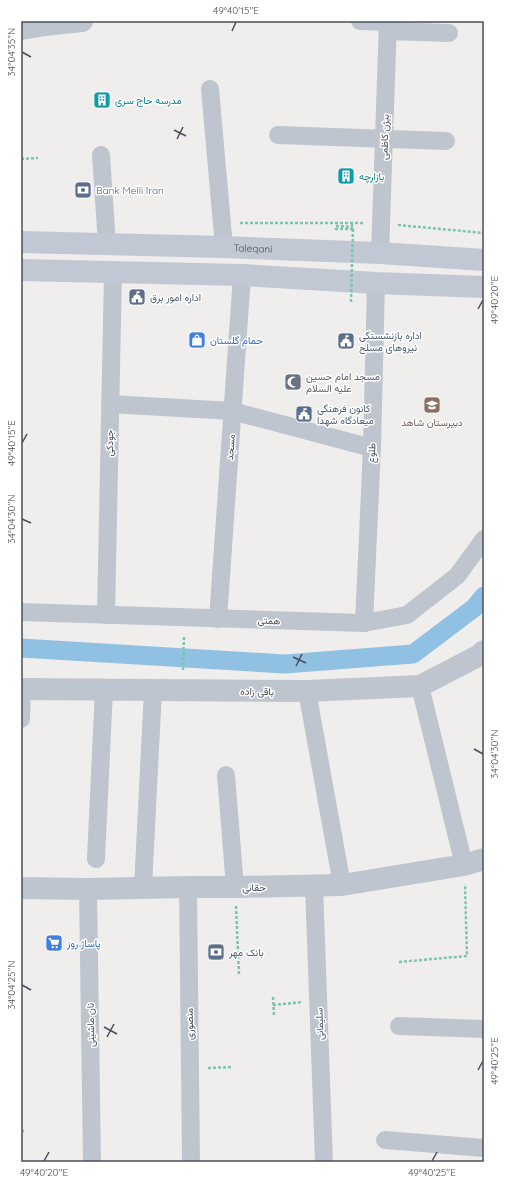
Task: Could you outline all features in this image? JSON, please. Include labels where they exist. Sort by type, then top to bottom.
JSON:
[{"type":"main road","name":"Taleqani","points":[[21,242],[224,246],[482,259]]},
{"type":"main road","points":[[21,270],[242,276],[483,287]]},
{"type":"street","points":[[21,29],[45,23],[82,21]]},
{"type":"street","points":[[360,21],[449,33]]},
{"type":"street","name":"بیژن کاظمی","points":[[380,253],[388,25]]},
{"type":"street","points":[[210,89],[224,246]]},
{"type":"street","points":[[278,135],[446,141]]},
{"type":"street","points":[[101,155],[107,244]]},
{"type":"street","name":"جودکی","points":[[106,615],[113,272]]},
{"type":"street","name":"مسجد","points":[[218,619],[242,276]]},
{"type":"street","name":"طلوع","points":[[364,623],[372,448],[376,283]]},
{"type":"street","points":[[110,404],[232,411],[372,448]]},
{"type":"street","name":"همتی","points":[[21,612],[364,623],[407,615],[457,576],[484,539]]},
{"type":"street","name":"باقی زاده","points":[[22,689],[306,691],[420,686],[478,656],[484,651]]},
{"type":"street","points":[[420,686],[474,862]]},
{"type":"street","points":[[21,719],[22,689]]},
{"type":"street","points":[[96,859],[104,690]]},
{"type":"street","points":[[143,887],[153,690]]},
{"type":"street","points":[[306,691],[342,885]]},
{"type":"street","points":[[226,775],[235,887]]},
{"type":"street","name":"حقانی","points":[[21,888],[88,889],[188,886],[235,887],[342,885],[474,862]]},
{"type":"street","name":"منصوری","points":[[188,886],[191,1162]]},
{"type":"street","name":"سلیمانی","points":[[314,886],[324,1162]]},
{"type":"street","name":"نان ماشینی","points":[[88,889],[92,1162]]},
{"type":"street","points":[[399,1026],[484,1030]]},
{"type":"street","points":[[385,1140],[484,1148]]},
{"type":"path","points":[[21,159],[38,158]]},
{"type":"path","points":[[222,223],[352,225],[381,223],[484,233]]},
{"type":"path","points":[[352,225],[352,229],[336,229],[336,226],[352,225]]},
{"type":"path","points":[[351,302],[352,225]]},
{"type":"path","points":[[183,673],[184,640]]},
{"type":"path","points":[[399,962],[467,956],[474,862]]},
{"type":"path","points":[[235,887],[239,974]]},
{"type":"path","points":[[273,997],[274,1015]]},
{"type":"path","points":[[273,1005],[318,1001]]},
{"type":"path","points":[[190,1068],[233,1067]]},
{"type":"waterway","points":[[21,648],[285,664],[413,654],[474,608],[484,596]]},
{"type":"place","name":"مدرسه حاج سری","points":[[102,100]]},
{"type":"place","name":"بازارچه","points":[[346,176]]},
{"type":"place","name":"Bank Melli Iran","points":[[83,190]]},
{"type":"place","name":"اداره امور برق","points":[[137,297]]},
{"type":"place","name":"حمام گلستان","points":[[197,340]]},
{"type":"place","name":"اداره بازنشستگی نیروهای مسلح","points":[[346,341]]},
{"type":"place","name":"مسجد امام حسین علیه السلام","points":[[293,382]]},
{"type":"place","name":"دبیرستان شاهد","points":[[432,405]]},
{"type":"place","name":"کانون فرهنگی میعادگاه شهدا","points":[[304,414]]},
{"type":"place","name":"پاساژ روز","points":[[54,943]]},
{"type":"place","name":"بانک مهر","points":[[216,952]]}]
